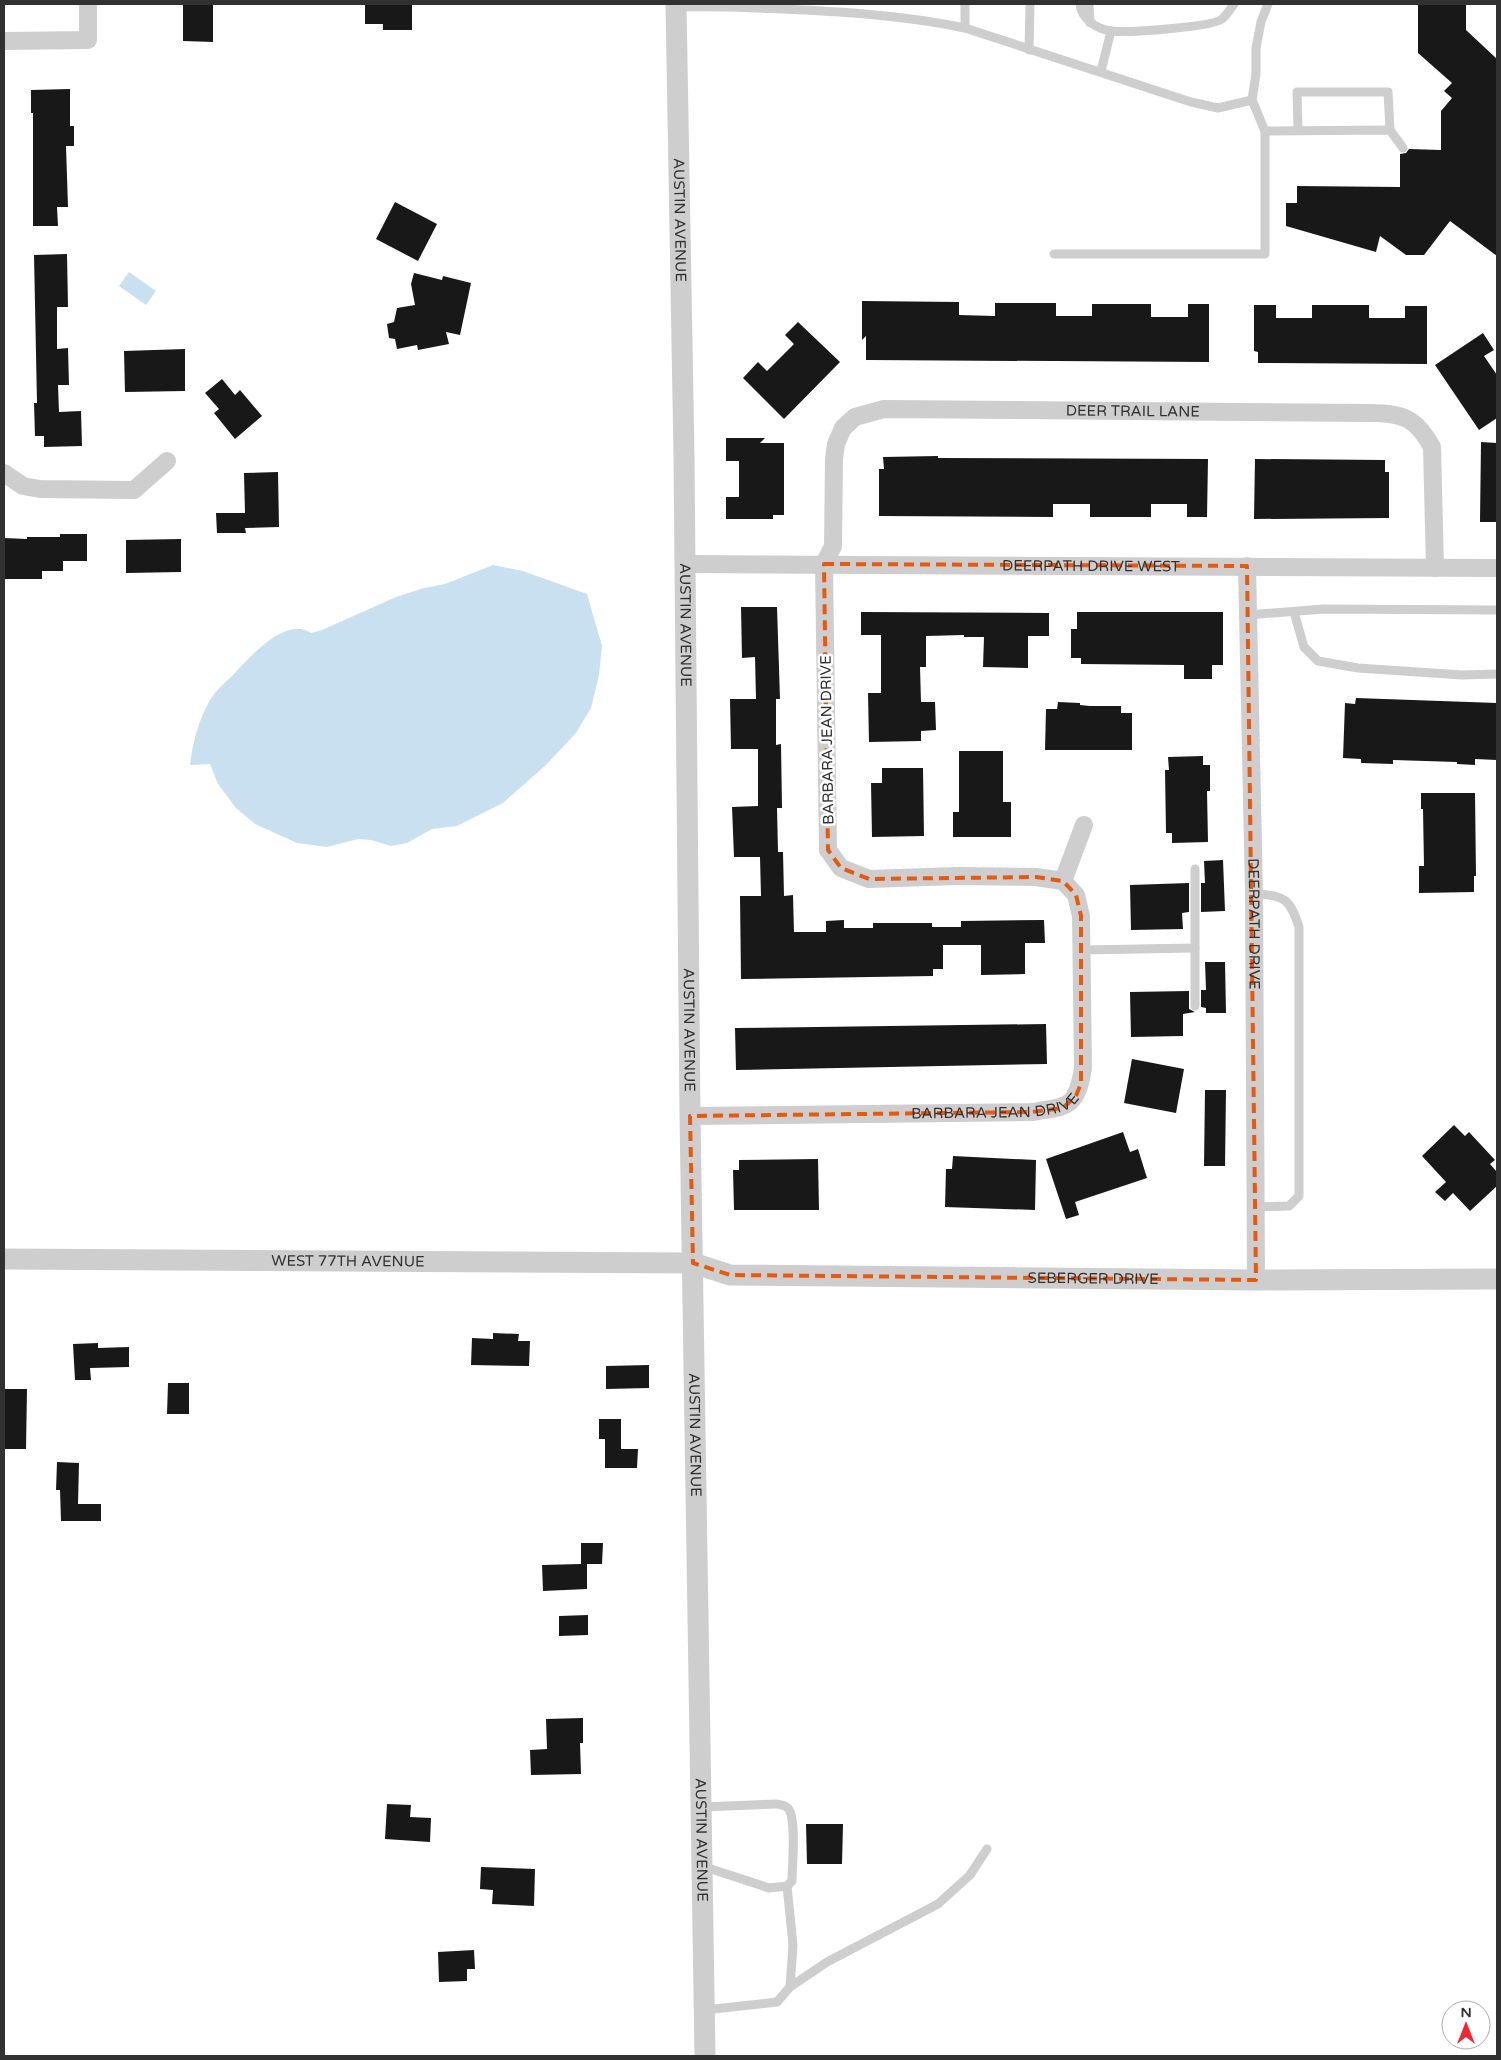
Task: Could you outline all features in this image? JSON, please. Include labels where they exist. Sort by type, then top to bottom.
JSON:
[{"type":"street","points":[[4,42],[88,40],[88,4]]},
{"type":"street","name":"AUSTIN AVENUE","points":[[676,6],[685,564],[690,1116],[705,2056]]},
{"type":"street","name":"DEER TRAIL LANE","points":[[824,564],[833,546],[834,459],[836,444],[843,428],[855,417],[884,409],[1387,413],[1405,417],[1423,430],[1432,447],[1435,568]]},
{"type":"street","points":[[4,473],[23,486],[40,489],[134,490],[167,462]]},
{"type":"street","name":"DEERPATH DRIVE WEST","points":[[685,564],[1497,568]]},
{"type":"street","name":"BARBARA JEAN DRIVE","points":[[690,1116],[1032,1112],[1062,1108],[1076,1096],[1083,1068],[1081,916],[1076,896],[1063,881],[1026,876],[869,879],[841,868],[828,850],[824,564]]},
{"type":"street","name":"DEERPATH DRIVE","points":[[1247,566],[1254,893],[1256,1280]]},
{"type":"street","points":[[1063,881],[1084,825]]},
{"type":"street","name":"WEST 77TH AVENUE","points":[[4,1259],[693,1262]]},
{"type":"street","name":"SEBERGER DRIVE","points":[[693,1262],[730,1276],[1256,1280],[1497,1279]]},
{"type":"lane","points":[[964,28],[965,4]]},
{"type":"lane","points":[[1029,50],[1030,4]]},
{"type":"lane","points":[[1080,4],[1080,9],[1090,23],[1111,31],[1200,26],[1222,20],[1234,4]]},
{"type":"lane","points":[[1089,4],[1090,23]]},
{"type":"lane","points":[[1054,254],[1265,254],[1265,131],[1252,100],[1260,22],[1268,4]]},
{"type":"lane","points":[[676,6],[725,6],[848,12],[927,20],[964,28],[1029,50],[1101,71],[1191,102],[1218,108],[1252,100]]},
{"type":"lane","points":[[1101,71],[1111,31]]},
{"type":"lane","points":[[1298,130],[1297,92],[1388,92],[1390,130],[1403,148]]},
{"type":"lane","points":[[1265,131],[1390,130]]},
{"type":"lane","points":[[1248,615],[1324,609],[1497,610]]},
{"type":"lane","points":[[1294,612],[1304,647],[1318,661],[1358,668],[1462,675],[1497,674]]},
{"type":"lane","points":[[1195,869],[1195,1006]]},
{"type":"lane","points":[[1254,893],[1281,897],[1293,909],[1299,927],[1299,1196],[1289,1206],[1256,1207]]},
{"type":"lane","points":[[1082,950],[1195,948]]},
{"type":"lane","points":[[701,1807],[777,1804],[789,1809],[792,1825],[792,1881],[787,1886],[769,1888],[702,1866]]},
{"type":"lane","points":[[704,2010],[776,2002],[790,1987],[827,1962],[938,1904],[970,1875],[987,1849]]},
{"type":"lane","points":[[787,1886],[793,1945],[790,1987]]},
{"type":"highlighted area","points":[[824,564],[1247,566],[1256,1280],[730,1275],[693,1263],[690,1116],[1032,1112],[1063,1108],[1076,1096],[1081,1083],[1081,916],[1076,895],[1063,881],[1036,877],[869,879],[841,868],[828,850]]},
{"type":"water","points":[[129,272],[156,291],[146,305],[119,286]]},
{"type":"water","points":[[493,565],[523,571],[587,594],[602,646],[599,675],[591,708],[576,733],[546,765],[503,803],[457,826],[432,829],[407,843],[391,846],[371,840],[358,839],[327,847],[297,843],[255,824],[236,808],[218,784],[210,764],[190,765],[197,732],[210,700],[258,649],[269,641],[291,630],[301,629],[311,633],[322,630],[396,597],[424,588],[445,584]]},
{"type":"building","points":[[183,4],[213,4],[213,42],[183,41]]},
{"type":"building","points":[[365,4],[412,4],[412,30],[383,30],[383,24],[365,24]]},
{"type":"building","points":[[1418,4],[1466,4],[1466,30],[1497,59],[1497,256],[1450,221],[1424,255],[1406,255],[1380,236],[1376,252],[1286,226],[1286,203],[1297,203],[1297,186],[1400,187],[1400,154],[1406,153],[1409,149],[1441,150],[1441,111],[1452,98],[1444,91],[1452,83],[1418,53]]},
{"type":"building","points":[[70,89],[70,126],[74,126],[74,146],[66,146],[68,207],[57,207],[58,226],[33,226],[33,113],[31,113],[31,90]]},
{"type":"building","points":[[395,202],[437,224],[418,261],[376,239]]},
{"type":"building","points":[[67,254],[68,307],[57,307],[57,349],[68,348],[69,385],[58,385],[59,412],[81,411],[82,446],[44,447],[44,436],[35,436],[34,403],[37,403],[34,255]]},
{"type":"building","points":[[414,273],[442,280],[443,276],[471,283],[460,335],[446,332],[449,344],[418,350],[417,345],[397,349],[395,339],[389,338],[387,324],[394,322],[397,308],[415,305],[411,284]]},
{"type":"building","points":[[862,301],[959,302],[959,315],[995,316],[995,303],[1056,303],[1056,316],[1092,316],[1092,304],[1151,304],[1151,317],[1188,317],[1188,304],[1209,304],[1209,362],[866,360],[866,336],[862,340]]},
{"type":"building","points":[[1254,305],[1276,305],[1276,318],[1312,318],[1312,305],[1369,305],[1369,318],[1405,318],[1405,306],[1427,306],[1427,364],[1258,363],[1258,352],[1254,351]]},
{"type":"building","points":[[798,322],[840,362],[784,419],[743,378],[758,362],[767,371],[794,344],[785,335]]},
{"type":"building","points":[[1483,333],[1494,350],[1484,356],[1497,375],[1497,418],[1479,430],[1435,365]]},
{"type":"building","points":[[185,349],[185,391],[125,392],[124,351]]},
{"type":"building","points":[[222,379],[235,395],[240,390],[262,416],[235,439],[214,413],[219,409],[205,393]]},
{"type":"building","points":[[726,438],[765,438],[760,443],[784,443],[784,515],[773,515],[773,519],[726,519],[726,497],[739,497],[739,461],[726,461]]},
{"type":"building","points":[[1481,442],[1497,443],[1497,522],[1480,522]]},
{"type":"building","points":[[938,456],[938,458],[1208,459],[1207,517],[1187,517],[1187,504],[1151,504],[1151,517],[1090,517],[1090,504],[1053,504],[1053,517],[879,516],[879,469],[884,469],[883,457]]},
{"type":"building","points":[[1255,459],[1385,460],[1385,472],[1389,472],[1389,518],[1254,519]]},
{"type":"building","points":[[278,472],[279,527],[245,528],[246,533],[217,533],[216,513],[245,513],[244,473]]},
{"type":"building","points":[[60,534],[87,534],[87,561],[63,561],[63,571],[42,571],[42,579],[4,579],[4,538],[60,537]]},
{"type":"building","points":[[181,539],[181,572],[126,573],[126,540]]},
{"type":"building","points":[[741,607],[777,607],[780,699],[776,699],[776,745],[781,744],[782,808],[777,808],[778,852],[783,852],[784,896],[793,895],[794,932],[826,932],[826,921],[844,920],[844,928],[873,928],[873,923],[932,923],[932,927],[961,927],[961,921],[1044,920],[1045,943],[1025,943],[1025,974],[981,975],[981,945],[943,945],[943,969],[933,969],[933,976],[741,979],[740,896],[761,896],[760,857],[734,857],[732,807],[758,806],[758,749],[731,749],[730,699],[756,699],[755,657],[742,658]]},
{"type":"building","points":[[861,612],[1049,613],[1049,636],[1028,636],[1028,668],[983,667],[984,637],[964,637],[964,635],[926,636],[926,667],[920,667],[921,702],[935,702],[936,730],[921,731],[921,741],[869,742],[868,693],[881,693],[881,635],[861,635]]},
{"type":"building","points":[[1077,612],[1223,612],[1223,665],[1212,665],[1212,679],[1184,679],[1184,665],[1081,664],[1081,658],[1071,658],[1071,629],[1077,629]]},
{"type":"building","points":[[1356,698],[1497,703],[1497,760],[1475,759],[1475,765],[1457,764],[1457,762],[1393,760],[1393,764],[1361,763],[1361,759],[1343,758],[1345,703],[1355,704]]},
{"type":"building","points":[[1058,702],[1080,703],[1080,705],[1090,706],[1121,706],[1121,713],[1132,713],[1132,750],[1045,750],[1046,709],[1057,709]]},
{"type":"building","points":[[959,751],[1003,751],[1003,802],[1011,802],[1011,837],[953,837],[953,812],[959,812]]},
{"type":"building","points":[[1203,756],[1203,765],[1210,765],[1210,791],[1207,791],[1208,842],[1172,843],[1172,833],[1166,833],[1165,770],[1169,770],[1168,757]]},
{"type":"building","points":[[882,768],[923,768],[924,836],[872,837],[871,783],[882,783]]},
{"type":"building","points":[[1421,793],[1475,793],[1476,876],[1474,876],[1474,892],[1419,893],[1419,866],[1424,866]]},
{"type":"building","points":[[1223,860],[1225,911],[1201,912],[1201,883],[1205,883],[1204,861]]},
{"type":"building","points":[[1189,883],[1189,912],[1182,913],[1183,929],[1131,930],[1130,885]]},
{"type":"building","points":[[1205,962],[1225,962],[1226,1013],[1206,1013],[1206,1008],[1201,1007],[1201,990],[1206,990]]},
{"type":"building","points":[[1189,991],[1189,1009],[1195,1012],[1183,1014],[1183,1036],[1131,1037],[1130,992]]},
{"type":"building","points":[[1046,1024],[1047,1064],[736,1070],[735,1028]]},
{"type":"building","points":[[1132,1059],[1184,1069],[1176,1113],[1124,1103]]},
{"type":"building","points":[[1205,1090],[1226,1090],[1225,1166],[1204,1166]]},
{"type":"building","points":[[1454,1125],[1465,1136],[1469,1132],[1495,1160],[1490,1164],[1497,1172],[1497,1186],[1470,1211],[1453,1193],[1445,1201],[1435,1192],[1446,1182],[1422,1156]]},
{"type":"building","points":[[1123,1132],[1130,1152],[1138,1149],[1147,1178],[1075,1202],[1079,1215],[1066,1219],[1046,1159]]},
{"type":"building","points":[[953,1156],[1036,1160],[1035,1210],[945,1207],[946,1169],[952,1169]]},
{"type":"building","points":[[818,1159],[819,1210],[734,1210],[733,1170],[739,1170],[739,1160]]},
{"type":"building","points":[[493,1333],[519,1334],[518,1341],[530,1341],[529,1366],[471,1365],[472,1338],[493,1339]]},
{"type":"building","points":[[98,1343],[98,1348],[129,1347],[129,1367],[90,1368],[91,1380],[75,1380],[73,1344]]},
{"type":"building","points":[[649,1365],[649,1388],[606,1389],[606,1366]]},
{"type":"building","points":[[168,1383],[189,1383],[189,1414],[167,1414]]},
{"type":"building","points":[[4,1389],[27,1389],[26,1449],[4,1449]]},
{"type":"building","points":[[599,1419],[621,1419],[621,1449],[638,1449],[637,1468],[605,1468],[605,1439],[599,1439]]},
{"type":"building","points":[[57,1462],[79,1463],[78,1504],[101,1504],[101,1521],[61,1521],[60,1490],[56,1490]]},
{"type":"building","points":[[581,1543],[603,1543],[602,1564],[587,1564],[587,1589],[543,1591],[542,1565],[581,1564]]},
{"type":"building","points":[[588,1615],[588,1635],[559,1636],[559,1616]]},
{"type":"building","points":[[583,1718],[583,1743],[580,1743],[581,1774],[531,1775],[530,1750],[547,1749],[546,1719]]},
{"type":"building","points":[[387,1804],[411,1805],[410,1817],[431,1818],[430,1842],[385,1839]]},
{"type":"building","points":[[806,1824],[843,1824],[842,1864],[807,1864]]},
{"type":"building","points":[[481,1867],[535,1869],[534,1906],[492,1904],[493,1890],[480,1889]]},
{"type":"building","points":[[474,1950],[475,1969],[467,1969],[467,1981],[439,1982],[438,1952]]}]
